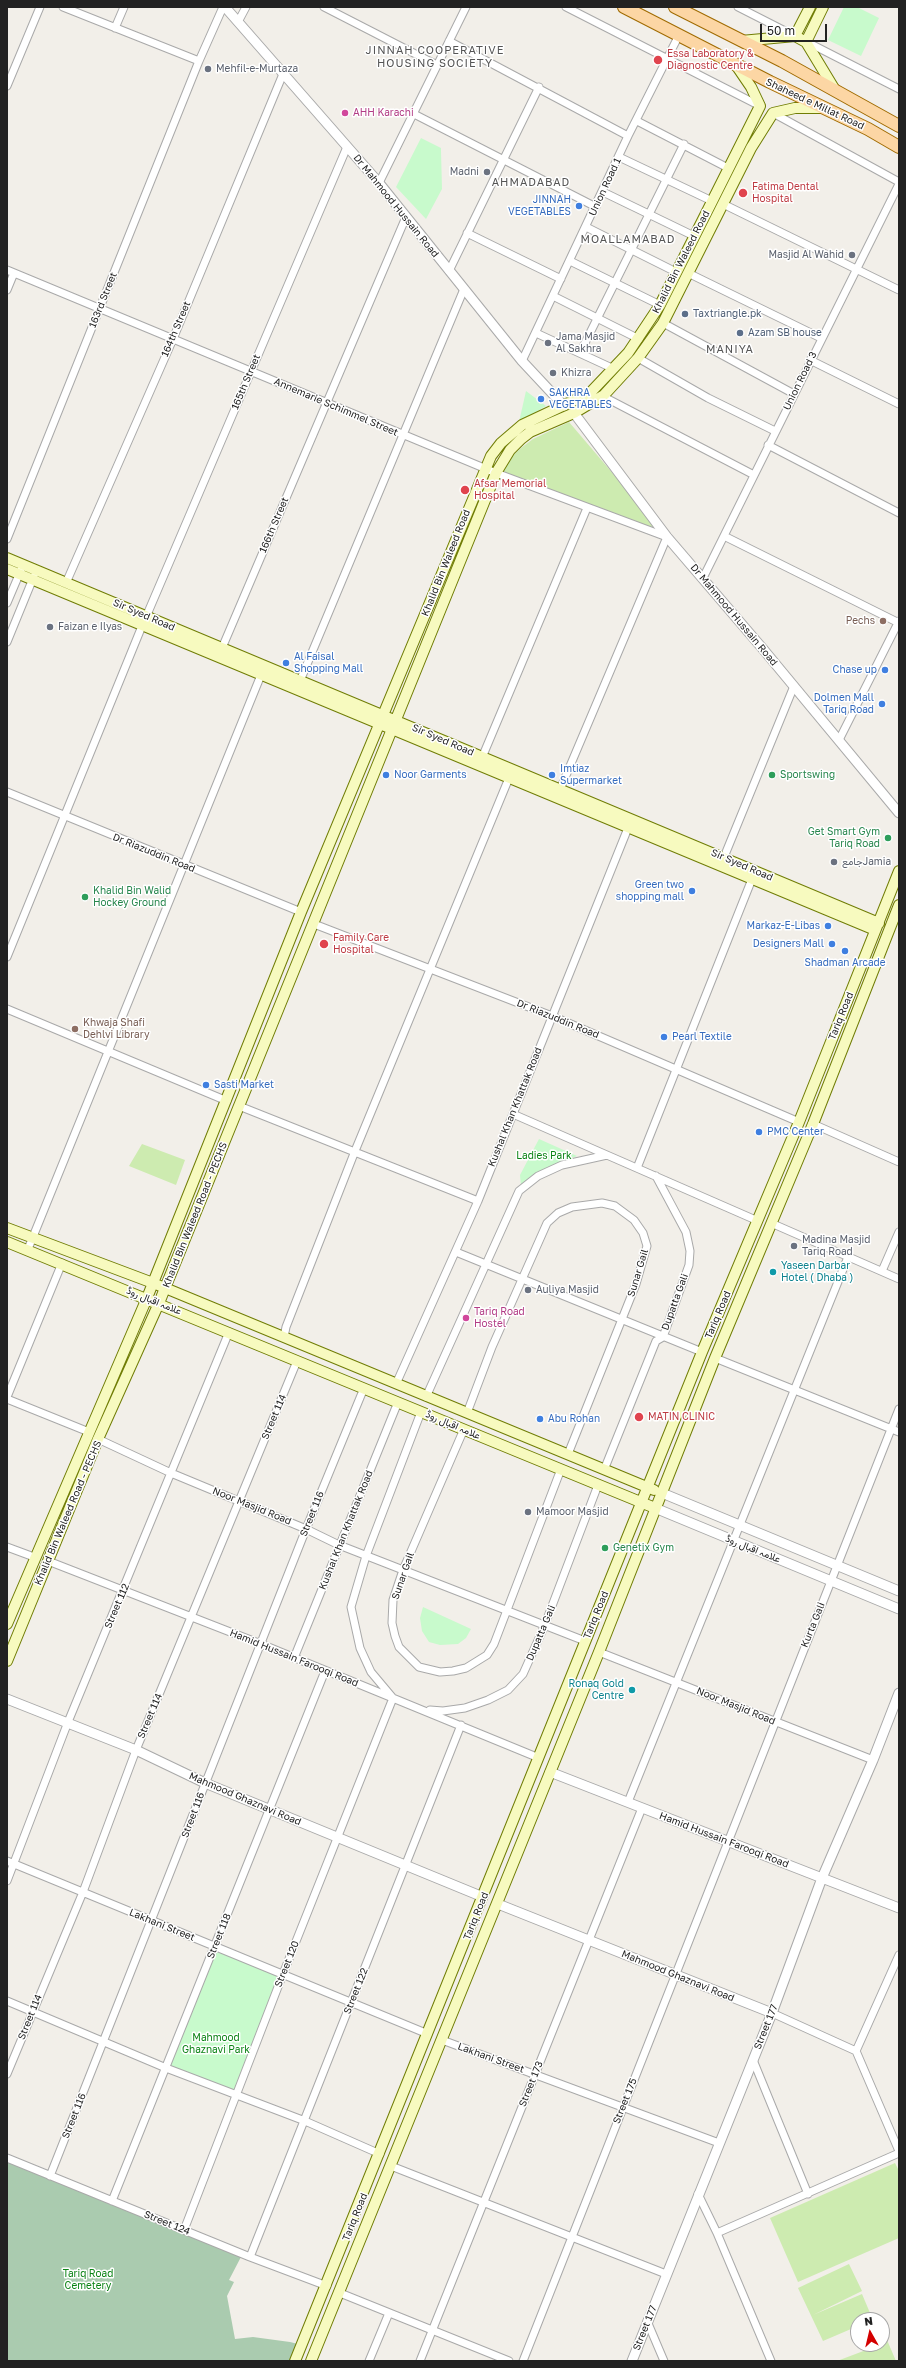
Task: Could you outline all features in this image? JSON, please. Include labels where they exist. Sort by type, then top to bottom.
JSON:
[{"type":"main road","name":"Shaheed e Millat Road","points":[[624,7],[735,65],[821,108],[868,129],[899,146]]},
{"type":"main road","name":"Shaheed e Millat Road","points":[[675,7],[835,90],[899,126]]},
{"type":"main road","points":[[795,36],[810,7]]},
{"type":"main road","points":[[806,42],[823,7]]},
{"type":"main road","points":[[739,41],[795,36],[806,42],[835,90]]},
{"type":"main road","points":[[735,65],[749,83],[760,106],[773,113],[795,108],[821,108]]},
{"type":"main road","name":"Khalid Bin Waleed Road","points":[[301,912],[485,468],[501,443],[511,433],[532,420],[590,393],[614,369],[639,339],[660,305],[760,106]]},
{"type":"main road","points":[[723,204],[751,148],[773,113]]},
{"type":"main road","points":[[741,143],[751,148]]},
{"type":"main road","name":"Khalid Bin Waleed Road","points":[[314,924],[404,703],[435,620],[496,473],[510,450],[530,432],[574,414],[604,395],[638,358],[663,323],[723,204]]},
{"type":"main road","name":"Sir Syed Road","points":[[7,558],[21,570]]},
{"type":"main road","name":"Sir Syed Road","points":[[7,569],[21,570],[35,575],[168,631],[261,675],[300,681],[379,724]]},
{"type":"main road","name":"Sir Syed Road","points":[[35,575],[66,583],[144,621]]},
{"type":"main road","name":"Sir Syed Road","points":[[168,631],[222,648],[281,678],[393,730],[481,761],[877,926]]},
{"type":"main road","points":[[390,698],[398,704],[404,703]]},
{"type":"main road","points":[[379,724],[384,732],[393,730]]},
{"type":"main road","name":"Sir Syed Road","points":[[481,761],[509,778],[558,794],[628,828],[722,862],[752,879],[877,926]]},
{"type":"main road","name":"Tariq Road","points":[[295,2361],[327,2286],[647,1487],[799,1122],[899,871]]},
{"type":"main road","name":"Tariq Road","points":[[311,2361],[498,1904],[715,1358],[812,1124],[899,906]]},
{"type":"main road","name":"Khalid Bin Waleed Road - PECHS","points":[[7,1624],[34,1557],[153,1284],[301,912]]},
{"type":"main road","name":"Khalid Bin Waleed Road - PECHS","points":[[7,1660],[98,1439],[159,1303],[314,924]]},
{"type":"main road","name":"علامہ اقبال روڈ","points":[[7,1228],[165,1288],[426,1397],[662,1493]]},
{"type":"main road","name":"علامہ اقبال روڈ","points":[[7,1242],[28,1249],[656,1508]]},
{"type":"street","points":[[7,86],[40,7]]},
{"type":"street","points":[[63,7],[199,60]]},
{"type":"street","points":[[115,28],[124,7]]},
{"type":"street","name":"Dr Mahmood Hussain Road","points":[[224,7],[379,183],[522,361],[564,406]]},
{"type":"street","name":"163rd Street","points":[[7,539],[199,60],[224,7]]},
{"type":"street","points":[[238,22],[246,7]]},
{"type":"street","points":[[324,7],[436,65]]},
{"type":"street","points":[[379,183],[466,7]]},
{"type":"street","points":[[566,7],[760,106]]},
{"type":"street","points":[[738,7],[748,9],[795,36]]},
{"type":"street","name":"Union Road 1","points":[[522,361],[596,207],[628,136],[637,121],[679,35]]},
{"type":"street","points":[[450,41],[628,136]]},
{"type":"street","points":[[806,42],[899,89]]},
{"type":"street","name":"164th Street","points":[[66,583],[173,339],[283,74]]},
{"type":"street","points":[[449,271],[539,88]]},
{"type":"street","points":[[773,113],[899,183]]},
{"type":"street","points":[[414,114],[502,161],[596,207]]},
{"type":"street","points":[[637,121],[728,168]]},
{"type":"street","points":[[580,353],[648,213],[684,144]]},
{"type":"street","name":"165th Street","points":[[7,958],[144,621],[347,147]]},
{"type":"street","points":[[619,157],[712,200]]},
{"type":"street","name":"Union Road 3","points":[[703,578],[899,183]]},
{"type":"street","points":[[602,192],[694,236]]},
{"type":"street","points":[[723,204],[858,268],[899,290]]},
{"type":"street","name":"166th Street","points":[[222,648],[406,218]]},
{"type":"street","points":[[586,227],[676,272]]},
{"type":"street","points":[[467,233],[561,279]]},
{"type":"street","points":[[570,261],[660,305]]},
{"type":"street","points":[[7,290],[10,271]]},
{"type":"street","name":"Annemarie Schimmel Street","points":[[10,271],[496,473],[668,537]]},
{"type":"street","points":[[688,273],[821,338]]},
{"type":"street","points":[[300,681],[402,434],[464,290]]},
{"type":"street","points":[[553,296],[639,339]]},
{"type":"street","points":[[663,323],[794,394]]},
{"type":"street","points":[[536,333],[614,369]]},
{"type":"street","points":[[638,358],[708,398],[775,431]]},
{"type":"street","points":[[810,360],[899,404]]},
{"type":"street","points":[[604,395],[608,399],[754,475]]},
{"type":"street","name":"Dr Mahmood Hussain Road","points":[[574,414],[668,537],[899,813]]},
{"type":"street","points":[[768,445],[899,513]]},
{"type":"street","points":[[481,761],[588,508]]},
{"type":"street","points":[[724,536],[899,622],[839,740]]},
{"type":"street","points":[[558,794],[668,537]]},
{"type":"street","points":[[7,603],[21,570]]},
{"type":"street","points":[[7,642],[35,575]]},
{"type":"street","points":[[28,1249],[261,675]]},
{"type":"street","points":[[722,862],[794,686]]},
{"type":"street","points":[[284,1338],[286,1327],[355,1151],[432,968],[509,778]]},
{"type":"street","name":"Dr Riazuddin Road","points":[[7,792],[65,817],[301,912]]},
{"type":"street","name":"Kushal Khan Khattak Road","points":[[396,1384],[478,1201],[628,828]]},
{"type":"street","points":[[637,1168],[752,879]]},
{"type":"street","name":"Dr Riazuddin Road","points":[[314,924],[432,968],[552,1016],[799,1122]]},
{"type":"street","points":[[7,1009],[227,1101]]},
{"type":"street","points":[[239,1106],[478,1201]]},
{"type":"street","points":[[513,1114],[758,1221]]},
{"type":"street","points":[[812,1124],[899,1162]]},
{"type":"street","points":[[426,1397],[519,1191],[538,1176],[562,1165],[607,1155]]},
{"type":"street","name":"Dupatta Gali","points":[[604,1470],[656,1341],[663,1337],[688,1265],[690,1251],[684,1227],[656,1176]]},
{"type":"street","name":"Sunar Gail","points":[[467,1413],[521,1280],[547,1223],[558,1214],[572,1207],[588,1203],[602,1203],[615,1206],[634,1220],[643,1233],[647,1246],[636,1284],[568,1454]]},
{"type":"street","points":[[771,1223],[899,1279]]},
{"type":"street","points":[[882,1271],[899,1232]]},
{"type":"street","points":[[456,1252],[521,1280],[702,1352]]},
{"type":"street","points":[[628,1802],[675,1682],[848,1257]]},
{"type":"street","points":[[62,1263],[7,1398],[89,1432]]},
{"type":"street","name":"Street 112","points":[[7,1881],[10,1863],[124,1590],[229,1332]]},
{"type":"street","points":[[715,1358],[899,1432]]},
{"type":"street","name":"Street 114","points":[[7,2074],[83,1892],[136,1750],[193,1617],[238,1501],[297,1361]]},
{"type":"street","name":"Street 116","points":[[50,2176],[105,2042],[306,1528],[364,1388]]},
{"type":"street","name":"Kushal Khan Khattak Road","points":[[294,1658],[398,1402]]},
{"type":"street","name":"Kurta Gali","points":[[727,1841],[899,1409]]},
{"type":"street","points":[[393,1698],[371,1672],[360,1648],[353,1622],[351,1607],[366,1556],[422,1412]]},
{"type":"street","name":"Sunar Gail","points":[[464,1429],[403,1570],[393,1600],[392,1623],[395,1636],[400,1647],[419,1667],[440,1672],[466,1668],[488,1655],[494,1644],[561,1469]]},
{"type":"street","name":"Noor Masjid Road","points":[[98,1439],[171,1473],[306,1528],[339,1545],[506,1610],[544,1627],[585,1641]]},
{"type":"street","name":"Dupatta Gali","points":[[420,1709],[443,1712],[466,1708],[508,1690],[523,1674],[544,1627],[598,1485]]},
{"type":"street","name":"علامہ اقبال روڈ","points":[[662,1493],[899,1591]]},
{"type":"street","name":"علامہ اقبال روڈ","points":[[656,1508],[899,1609]]},
{"type":"street","points":[[7,1547],[34,1557]]},
{"type":"street","name":"Hamid Hussain Farooqi Road","points":[[48,1561],[261,1644],[539,1758]]},
{"type":"street","name":"Noor Masjid Road","points":[[599,1652],[873,1760]]},
{"type":"street","name":"Street 118","points":[[112,2201],[271,1811],[326,1671]]},
{"type":"street","name":"Street 177","points":[[632,2361],[772,2013],[822,1878],[873,1760],[899,1693]]},
{"type":"street","name":"Street 120","points":[[184,2230],[282,1974],[338,1838],[393,1698]]},
{"type":"street","name":"Mahmood Ghaznavi Road","points":[[7,1699],[136,1750],[205,1783],[271,1811],[483,1897]]},
{"type":"street","name":"Street 122","points":[[250,2257],[461,1725]]},
{"type":"street","name":"Hamid Hussain Farooqi Road","points":[[550,1772],[899,1908]]},
{"type":"street","name":"Street 173","points":[[420,2361],[642,1808]]},
{"type":"street","name":"Street 175","points":[[523,2361],[727,1841]]},
{"type":"street","name":"Lakhani Street","points":[[10,1863],[428,2034]]},
{"type":"street","name":"Mahmood Ghaznavi Road","points":[[498,1904],[772,2013],[856,2051]]},
{"type":"street","points":[[717,2233],[808,2194],[899,2149],[856,2051],[899,1955]]},
{"type":"street","points":[[7,2001],[166,2068],[305,2121],[380,2154]]},
{"type":"street","name":"Lakhani Street","points":[[442,2040],[719,2143]]},
{"type":"street","points":[[753,2060],[808,2194]]},
{"type":"street","name":"Street 124","points":[[7,2158],[250,2257],[327,2286]]},
{"type":"street","points":[[391,2166],[666,2274]]},
{"type":"street","points":[[698,2194],[717,2233],[771,2361]]},
{"type":"street","points":[[340,2293],[508,2361]]},
{"type":"street","points":[[369,2361],[389,2313]]},
{"type":"street","points":[[647,2321],[664,2361]]},
{"type":"green space","points":[[844,7],[857,7],[879,18],[861,56],[828,40]]},
{"type":"green space","points":[[421,138],[441,148],[442,189],[426,219],[396,187]]},
{"type":"green space","points":[[526,391],[546,406],[519,422]]},
{"type":"green space","points":[[569,422],[667,537],[500,476],[507,461],[521,448],[533,439]]},
{"type":"green space","name":"Ladies Park","points":[[539,1139],[577,1156],[533,1175],[521,1186],[520,1175]]},
{"type":"green space","points":[[142,1144],[185,1160],[176,1185],[129,1166]]},
{"type":"green space","points":[[423,1607],[471,1629],[466,1638],[458,1644],[440,1645],[429,1642],[422,1631],[420,1618]]},
{"type":"green space","name":"Mahmood Ghaznavi Park","points":[[215,1947],[283,1974],[236,2094],[166,2068]]},
{"type":"green space","name":"Tariq Road Cemetery","points":[[7,2158],[242,2255],[229,2280],[234,2282],[227,2296],[235,2339],[253,2337],[302,2345],[295,2361],[7,2361]]},
{"type":"green space","points":[[895,2163],[899,2171],[899,2238],[798,2282],[770,2218]]},
{"type":"green space","points":[[849,2264],[862,2291],[813,2315],[862,2294],[870,2312],[850,2312],[850,2329],[823,2341],[798,2288]]},
{"type":"green space","points":[[890,2347],[896,2361],[837,2361],[861,2352],[890,2352]]},
{"type":"place","name":"Essa Laboratory & Diagnostic Centre","points":[[658,60]]},
{"type":"place","name":"Mehfil-e-Murtaza","points":[[208,69]]},
{"type":"place","name":"AHH Karachi","points":[[345,113]]},
{"type":"place","name":"Madni","points":[[487,172]]},
{"type":"place","name":"Fatima Dental Hospital","points":[[743,193]]},
{"type":"place","name":"JINNAH VEGETABLES","points":[[579,206]]},
{"type":"place","name":"Masjid Al Wahid","points":[[852,255]]},
{"type":"place","name":"Taxtriangle.pk","points":[[685,314]]},
{"type":"place","name":"Azam SB house","points":[[740,333]]},
{"type":"place","name":"Jama Masjid Al Sakhra","points":[[548,343]]},
{"type":"place","name":"Khizra","points":[[553,373]]},
{"type":"place","name":"SAKHRA VEGETABLES","points":[[541,399]]},
{"type":"place","name":"Afsar Memorial Hospital","points":[[465,490]]},
{"type":"place","name":"Pechs","points":[[883,621]]},
{"type":"place","name":"Faizan e Ilyas","points":[[50,627]]},
{"type":"place","name":"Al Faisal Shopping Mall","points":[[286,663]]},
{"type":"place","name":"Chase up","points":[[885,670]]},
{"type":"place","name":"Dolmen Mall Tariq Road","points":[[882,704]]},
{"type":"place","name":"Noor Garments","points":[[386,775]]},
{"type":"place","name":"Imtiaz Supermarket","points":[[552,775]]},
{"type":"place","name":"Sportswing","points":[[772,775]]},
{"type":"place","name":"Get Smart Gym Tariq Road","points":[[888,838]]},
{"type":"place","name":"جامعJamia","points":[[834,862]]},
{"type":"place","name":"Green two shopping mall","points":[[692,891]]},
{"type":"place","name":"Khalid Bin Walid Hockey Ground","points":[[85,897]]},
{"type":"place","name":"Markaz-E-Libas","points":[[828,926]]},
{"type":"place","name":"Family Care Hospital","points":[[324,944]]},
{"type":"place","name":"Designers Mall","points":[[832,944]]},
{"type":"place","name":"Shadman Arcade","points":[[845,951]]},
{"type":"place","name":"Khwaja Shafi Dehlvi Library","points":[[75,1029]]},
{"type":"place","name":"Pearl Textile","points":[[664,1037]]},
{"type":"place","name":"Sasti Market","points":[[206,1085]]},
{"type":"place","name":"PMC Center","points":[[759,1132]]},
{"type":"place","name":"Madina Masjid Tariq Road","points":[[794,1246]]},
{"type":"place","name":"Yaseen Darbar Hotel ( Dhaba )","points":[[773,1272]]},
{"type":"place","name":"Auliya Masjid","points":[[528,1290]]},
{"type":"place","name":"Tariq Road Hostel","points":[[466,1318]]},
{"type":"place","name":"MATIN CLINIC","points":[[639,1417]]},
{"type":"place","name":"Abu Rohan","points":[[540,1419]]},
{"type":"place","name":"Mamoor Masjid","points":[[528,1512]]},
{"type":"place","name":"Genetix Gym","points":[[605,1548]]},
{"type":"place","name":"Ronaq Gold Centre","points":[[632,1690]]},
{"type":"district","name":"JINNAH COOPERATIVE HOUSING SOCIETY","points":[[435,57]]},
{"type":"district","name":"AHMADABAD","points":[[531,183]]},
{"type":"district","name":"MOALLAMABAD","points":[[628,240]]},
{"type":"district","name":"MANIYA","points":[[730,350]]}]
